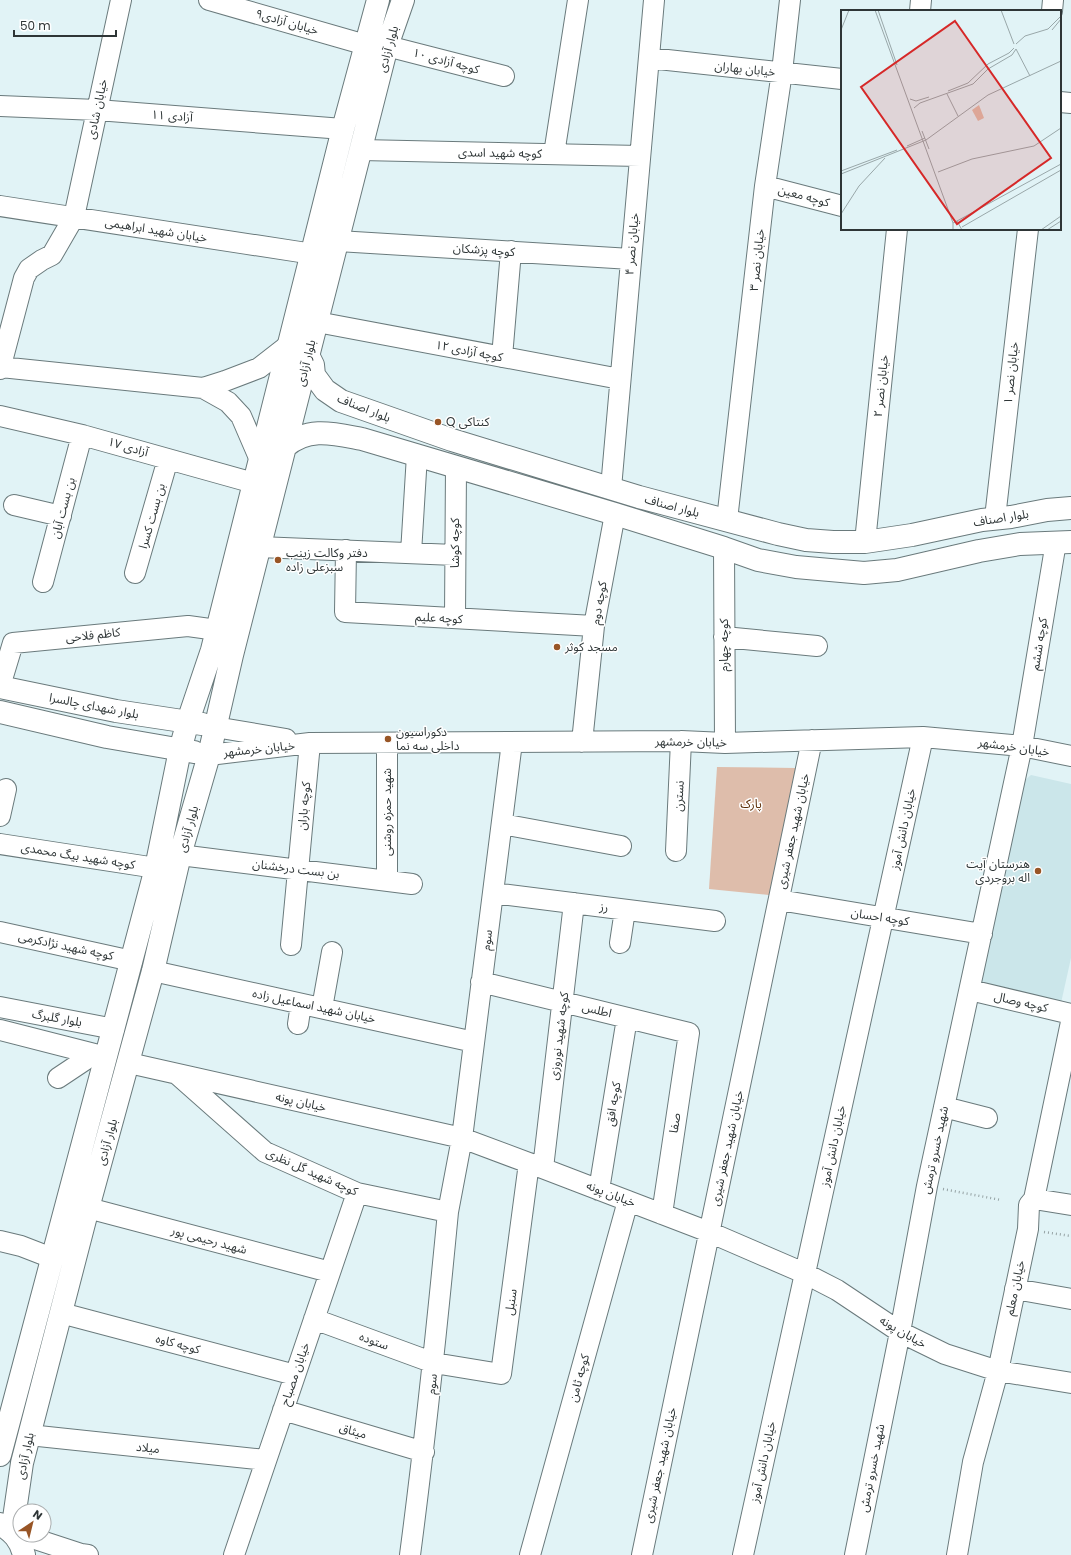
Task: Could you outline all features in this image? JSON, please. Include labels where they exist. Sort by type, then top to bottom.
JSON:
[{"type":"main road","name":"بلوار آزادی","points":[[0,1455],[52,1258],[100,1055],[114,1029],[156,868],[180,750],[188,721],[259,547],[285,447],[361,150],[377,45],[378,0]]},
{"type":"main road","name":"بلوار آزادی","points":[[17,1503],[22,1463],[29,1435],[88,1208],[153,971],[180,855],[209,755],[215,727],[220,645],[254,483],[313,254],[343,129],[377,45],[403,0]]},
{"type":"main road","name":"بلوار اصناف","points":[[308,355],[314,375],[325,390],[341,401],[358,408],[452,440],[611,488],[806,540],[865,542],[912,536],[995,518],[1071,508]]},
{"type":"main road","points":[[350,436],[344,429],[344,419],[349,410],[358,408]]},
{"type":"main road","name":"بلوار اصناف","points":[[285,447],[293,439],[309,434],[336,434],[350,436],[615,514],[758,560],[796,567],[864,573],[897,570],[979,551],[1020,544],[1063,542]]},
{"type":"main road","name":"بلوار شهدای چالسرا","points":[[0,686],[116,711],[188,721],[215,727]]},
{"type":"main road","points":[[107,737],[116,732],[120,727],[120,720],[116,711]]},
{"type":"main road","points":[[0,712],[107,737],[209,755]]},
{"type":"main road","points":[[164,829],[170,824],[178,823],[185,826],[187,833]]},
{"type":"main road","points":[[20,1543],[24,1555]]},
{"type":"street","name":"خیابان شادی","points":[[0,368],[24,278],[29,269],[52,255],[74,217],[121,0]]},
{"type":"street","name":"خیابان آزادی۹","points":[[209,0],[377,45]]},
{"type":"street","points":[[554,154],[578,0]]},
{"type":"street","name":"خیابان نصر ۴","points":[[611,488],[654,0]]},
{"type":"street","name":"خیابان نصر ۳","points":[[727,520],[765,186],[782,72],[790,0]]},
{"type":"street","points":[[920,10],[921,0]]},
{"type":"street","points":[[1052,10],[1054,0]]},
{"type":"street","name":"کوچه آزادی ۱۰","points":[[377,45],[504,76]]},
{"type":"street","name":"خیابان بهاران","points":[[649,58],[841,79]]},
{"type":"street","points":[[1061,102],[1071,103]]},
{"type":"street","name":"آزادی ۱۱","points":[[0,106],[97,110],[343,129]]},
{"type":"street","name":"کوچه شهید اسدی","points":[[361,150],[640,156]]},
{"type":"street","name":"کوچه معین","points":[[765,186],[841,206]]},
{"type":"street","name":"خیابان شهید ابراهیمی","points":[[0,206],[313,254]]},
{"type":"street","name":"خیابان نصر ۲","points":[[865,542],[897,230]]},
{"type":"street","name":"خیابان نصر ۱","points":[[995,518],[1028,230]]},
{"type":"street","name":"کوچه پزشکان","points":[[338,241],[631,259]]},
{"type":"street","points":[[502,357],[511,251]]},
{"type":"street","name":"کوچه آزادی ۱۲","points":[[317,322],[620,379]]},
{"type":"street","points":[[0,368],[203,388],[225,382],[259,368],[290,344]]},
{"type":"street","points":[[203,388],[228,402],[241,416],[260,460]]},
{"type":"street","name":"آزادی ۱۷","points":[[0,416],[82,434],[254,483]]},
{"type":"street","name":"بن بست آبان","points":[[43,582],[82,434]]},
{"type":"street","points":[[411,553],[417,455]]},
{"type":"street","name":"بن بست کسرا","points":[[135,573],[168,459]]},
{"type":"street","name":"کوچه کوشا","points":[[455,618],[456,467]]},
{"type":"street","points":[[14,504],[61,516]]},
{"type":"street","name":"کوچه دوم","points":[[582,742],[594,626],[615,514]]},
{"type":"street","name":"کوچه ششم","points":[[1022,746],[1063,542]]},
{"type":"street","points":[[259,547],[455,555]]},
{"type":"street","name":"کوچه چهارم","points":[[724,548],[725,742]]},
{"type":"street","name":"کوچه علیم","points":[[346,550],[345,612],[594,626]]},
{"type":"street","name":"کاظم فلاحی","points":[[0,686],[13,643],[188,626],[220,645]]},
{"type":"street","points":[[724,637],[817,646]]},
{"type":"street","name":"خیابان خرمشهر","points":[[215,727],[310,743]]},
{"type":"street","name":"خیابان خرمشهر","points":[[209,755],[310,743],[725,742],[923,737],[1022,746],[1071,756]]},
{"type":"street","name":"خیابان دانش آموز","points":[[743,1555],[923,737]]},
{"type":"street","name":"خیابان شهید جعفر شیری","points":[[642,1555],[812,740]]},
{"type":"street","name":"نسترن","points":[[676,851],[681,741]]},
{"type":"street","name":"سوم","points":[[462,1138],[512,742]]},
{"type":"street","name":"کوچه باران","points":[[291,945],[310,743]]},
{"type":"street","name":"شهید حمزه روشنی","points":[[387,743],[387,881]]},
{"type":"street","name":"شهید خسرو ترمش","points":[[855,1555],[900,1332],[927,1186],[1022,746]]},
{"type":"street","points":[[0,816],[6,789]]},
{"type":"street","points":[[502,824],[621,846]]},
{"type":"street","name":"کوچه شهید بیگ محمدی","points":[[0,844],[156,868]]},
{"type":"street","name":"بن بست درخشنان","points":[[180,855],[412,884]]},
{"type":"street","name":"رز","points":[[493,892],[716,921]]},
{"type":"street","name":"کوچه احسان","points":[[779,900],[982,934]]},
{"type":"street","name":"کوچه شهید نوروزی","points":[[536,1166],[563,1002],[574,903]]},
{"type":"street","points":[[620,943],[625,910]]},
{"type":"street","name":"کوچه شهید نژادکرمی","points":[[0,932],[132,961]]},
{"type":"street","points":[[322,1008],[332,952]]},
{"type":"street","name":"خیابان شهید اسماعیل زاده","points":[[153,971],[474,1042]]},
{"type":"street","name":"اطلس","points":[[481,982],[689,1033]]},
{"type":"street","name":"کوچه وصال","points":[[970,990],[1071,1014]]},
{"type":"street","points":[[298,1024],[301,1004]]},
{"type":"street","name":"بلوار گلبرگ","points":[[0,1007],[114,1029]]},
{"type":"street","name":"کوچه افق","points":[[598,1190],[627,1018]]},
{"type":"street","points":[[73,1020],[80,1026],[82,1034],[81,1040],[73,1048]]},
{"type":"street","name":"خیابان معلم","points":[[957,1555],[973,1462],[998,1371],[1028,1229],[1029,1205],[1034,1199],[1071,1022]]},
{"type":"street","name":"بلوار گلبرگ","points":[[0,1030],[100,1055]]},
{"type":"street","name":"صفا","points":[[662,1214],[689,1033]]},
{"type":"street","points":[[58,1078],[100,1055]]},
{"type":"street","name":"خیابان پونه","points":[[129,1063],[462,1138],[709,1232],[804,1273],[837,1290],[900,1332],[945,1354],[998,1371],[1071,1383]]},
{"type":"street","name":"کوچه شهید گل نظری","points":[[177,1073],[265,1152],[357,1193],[448,1212]]},
{"type":"street","points":[[944,1107],[987,1118]]},
{"type":"street","points":[[448,1212],[462,1138]]},
{"type":"street","name":"سنبل","points":[[434,1363],[501,1374],[536,1166]]},
{"type":"street","name":"خیابان مصباح","points":[[234,1555],[357,1193]]},
{"type":"street","points":[[1034,1199],[1071,1205]]},
{"type":"street","name":"کوچه ثامن","points":[[530,1555],[628,1201]]},
{"type":"street","name":"شهید رحیمی پور","points":[[88,1208],[330,1272]]},
{"type":"street","name":"سوم","points":[[410,1555],[434,1363],[448,1212]]},
{"type":"street","points":[[0,1241],[21,1246],[52,1258]]},
{"type":"street","points":[[1015,1288],[1071,1299]]},
{"type":"street","name":"کوچه کاوه","points":[[61,1313],[295,1374]]},
{"type":"street","name":"ستوده","points":[[314,1319],[434,1363]]},
{"type":"street","name":"میثاق","points":[[283,1410],[424,1452]]},
{"type":"street","name":"میلاد","points":[[29,1435],[266,1460]]},
{"type":"street","points":[[48,1543],[83,1555]]},
{"type":"path","points":[[927,1186],[1001,1200]]},
{"type":"path","points":[[1028,1229],[1071,1236]]},
{"type":"shaded area","name":"هنرستان آیت اله بروجردی","points":[[1031,775],[1071,784],[1071,958],[1061,1003],[980,986],[1025,780]]},
{"type":"green space","name":"پارک","points":[[717,767],[796,768],[769,895],[709,889]]},
{"type":"place","name":"Q کنتاکی","points":[[438,422]]},
{"type":"place","name":"دفتر وکالت زینب سبزعلی زاده","points":[[278,560]]},
{"type":"place","name":"مسجد کوثر","points":[[557,647]]},
{"type":"place","name":"دکوراسیون داخلی سه نما","points":[[388,739]]},
{"type":"place","name":"هنرستان آیت اله بروجردی","points":[[1038,871]]}]
